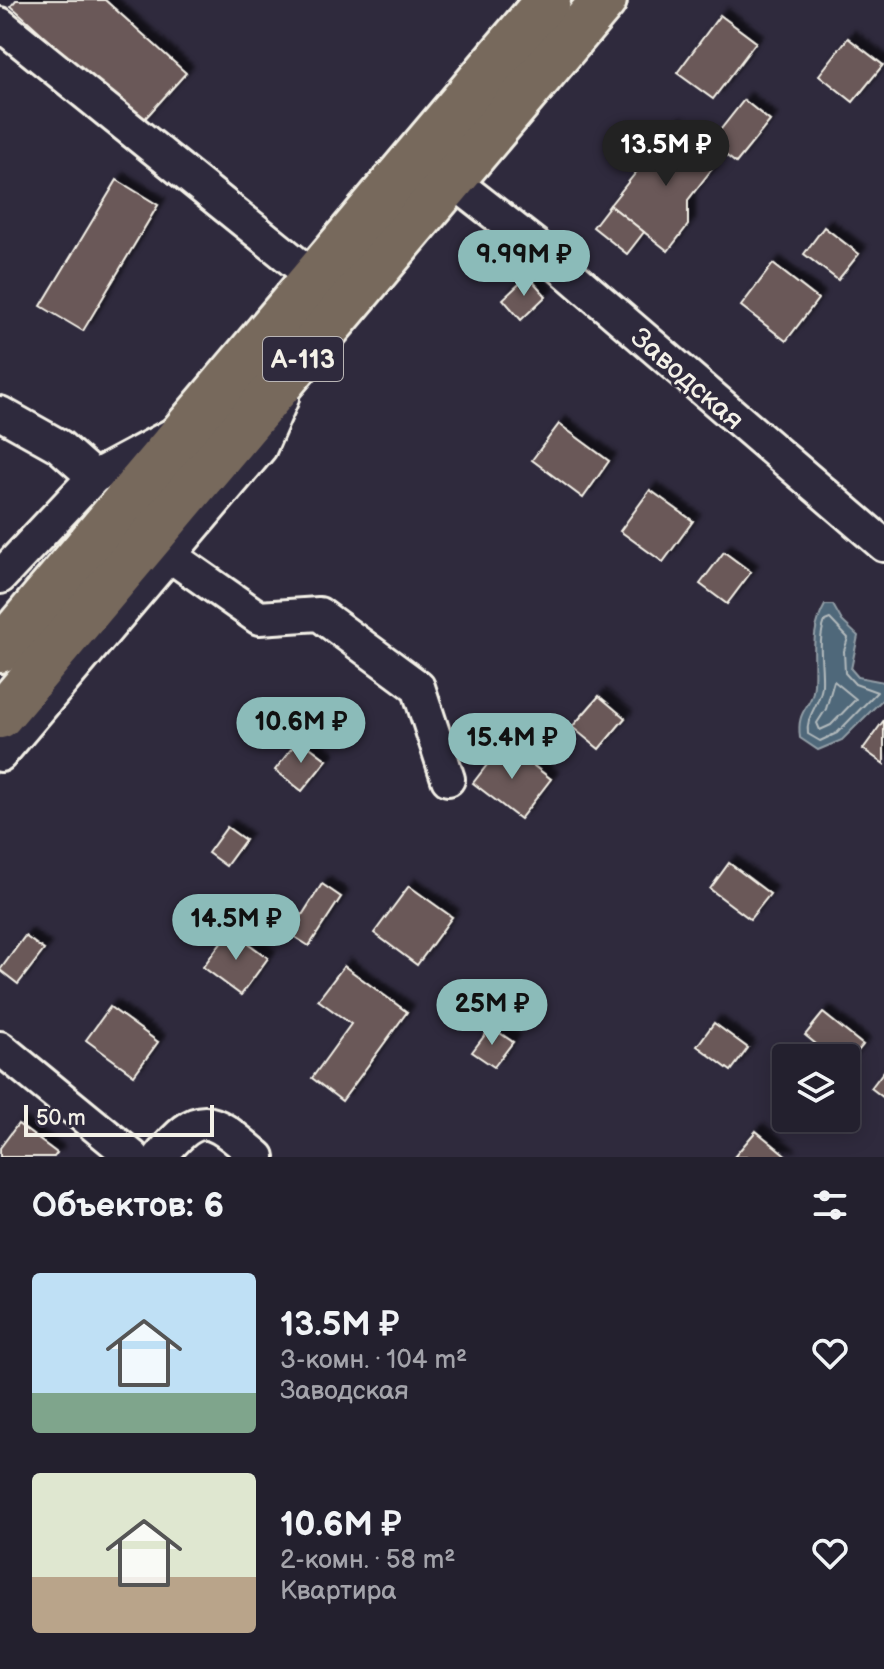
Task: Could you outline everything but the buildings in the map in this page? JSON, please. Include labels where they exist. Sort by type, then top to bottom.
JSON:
[{"type":"highway","name":"А-113","points":[[0,716],[604,0]]},
{"type":"highway","name":"А-113","points":[[0,650],[542,2]]},
{"type":"street","points":[[0,24],[312,276]]},
{"type":"street","name":"Заводская","points":[[453,181],[540,249],[884,545]]},
{"type":"street","points":[[0,755],[260,448],[295,367]]},
{"type":"street","points":[[0,413],[59,446],[94,477]]},
{"type":"street","points":[[0,577],[94,477],[187,426]]},
{"type":"street","points":[[169,555],[259,618],[319,614],[418,687],[448,779]]},
{"type":"street","points":[[0,1048],[133,1157]]},
{"type":"street","points":[[160,1157],[184,1128],[203,1122],[224,1129],[258,1157]]},
{"type":"water","points":[[825,605],[833,605],[842,621],[858,636],[851,669],[858,677],[884,682],[884,698],[842,740],[818,750],[800,738],[799,728],[802,714],[813,693],[815,635]]}]
